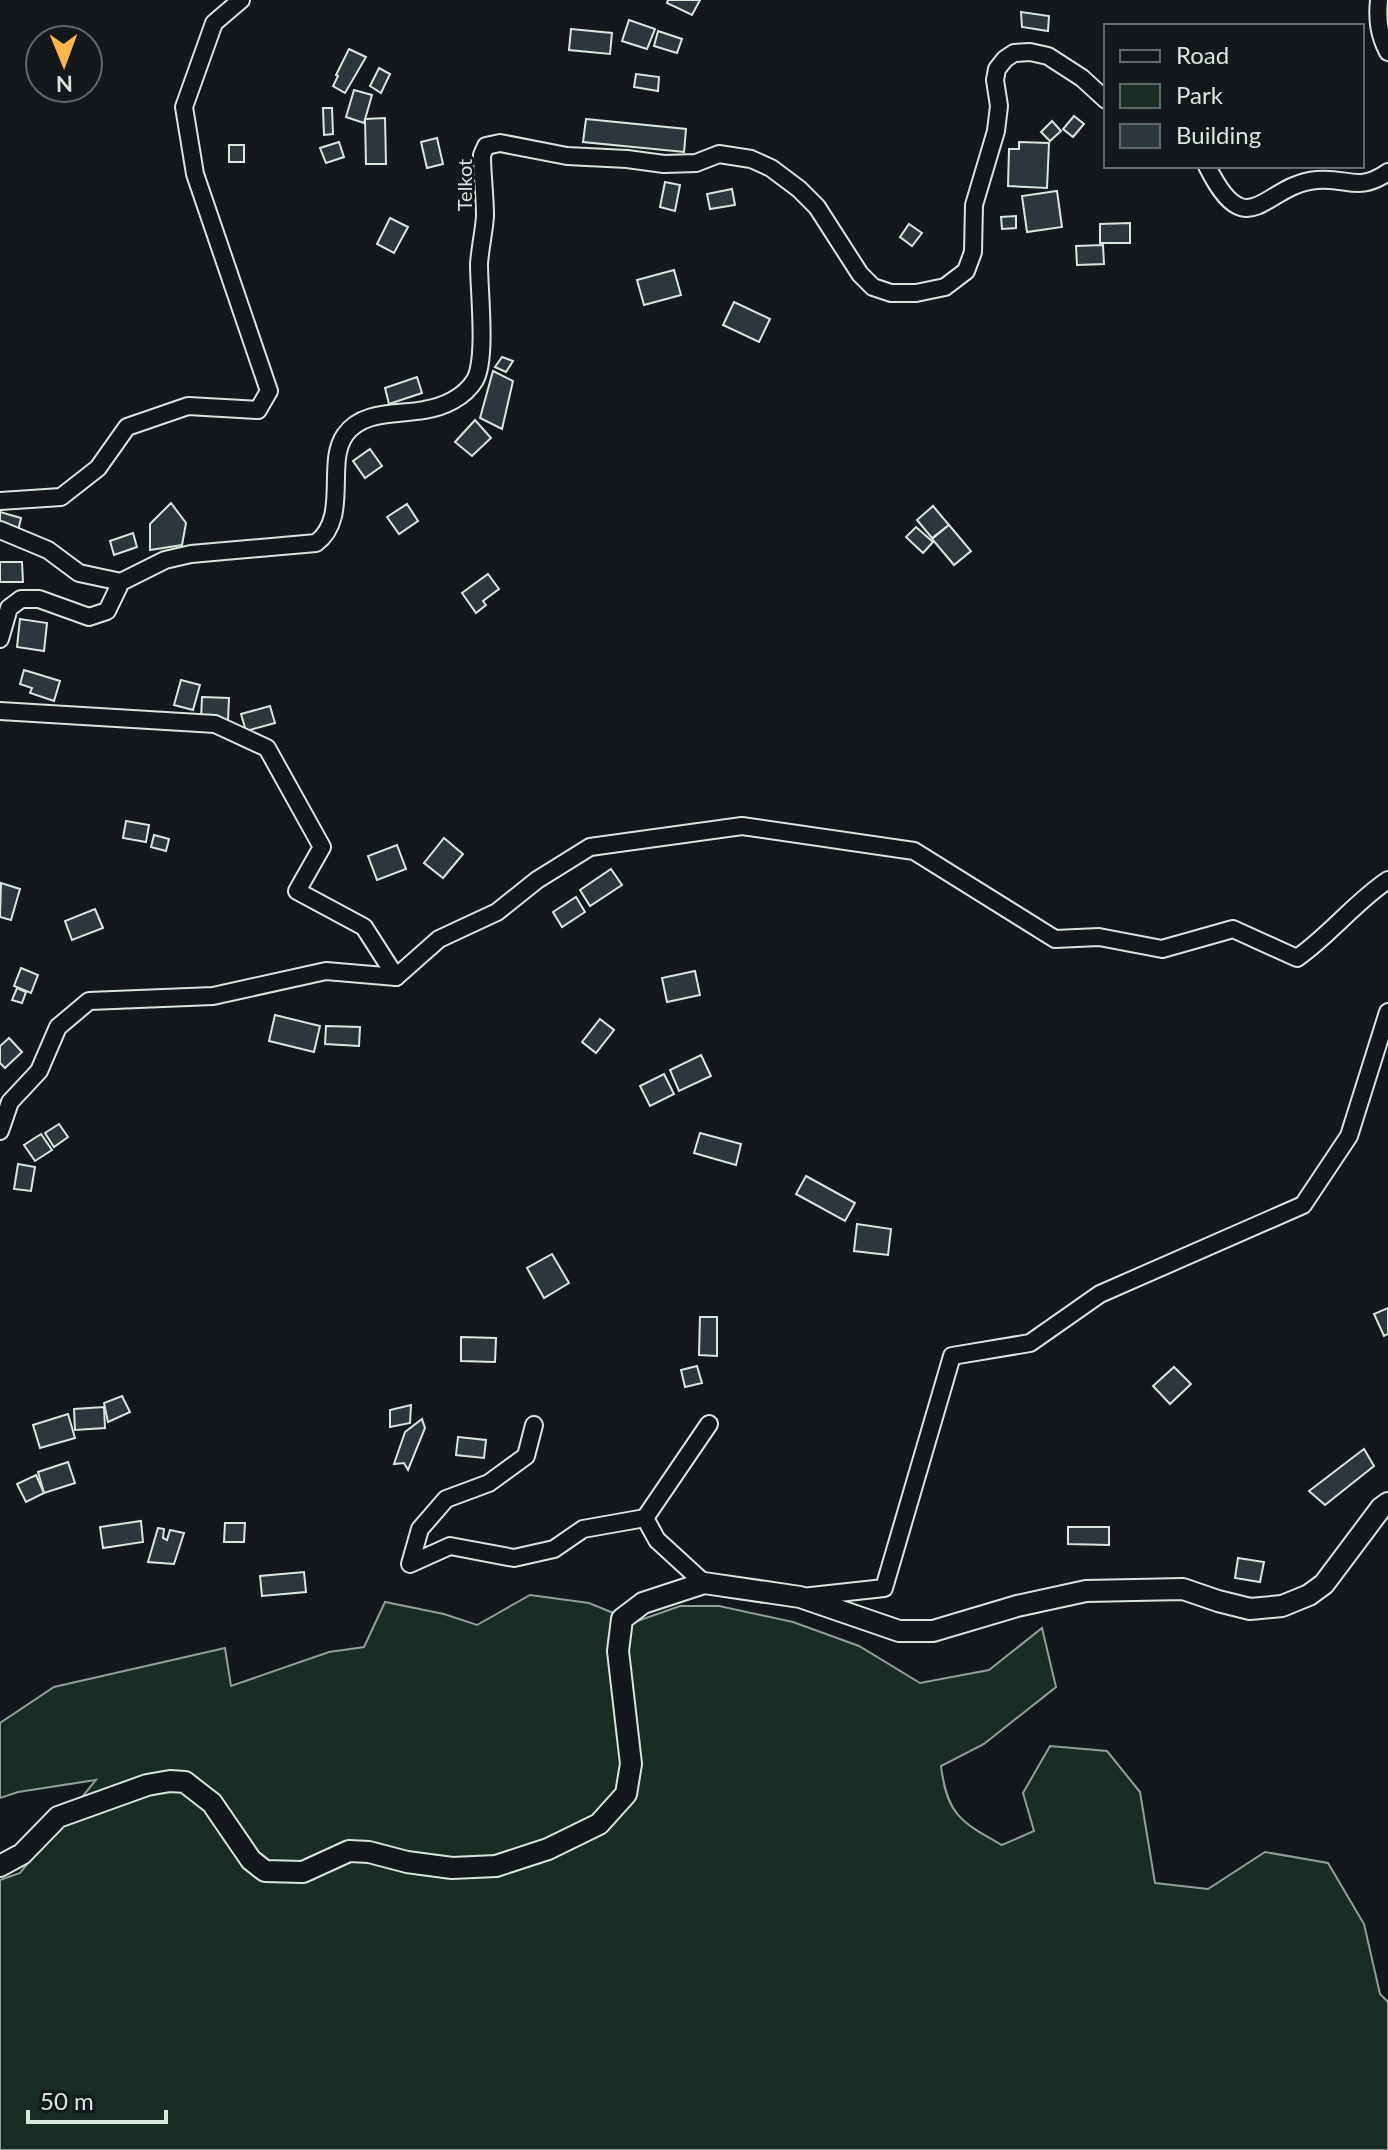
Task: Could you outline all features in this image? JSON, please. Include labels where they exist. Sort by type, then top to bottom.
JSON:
[{"type":"street","points":[[0,501],[61,497],[98,468],[127,427],[188,406],[258,410],[269,391],[195,174],[184,107],[214,23],[241,0]]},
{"type":"street","points":[[1379,0],[1381,38],[1388,52]]},
{"type":"street","name":"Telkot","points":[[0,639],[9,608],[21,599],[39,599],[89,617],[107,611],[121,582],[165,560],[191,554],[316,543],[327,535],[344,436],[356,425],[374,416],[401,415],[436,408],[454,400],[476,378],[480,357],[479,262],[485,220],[482,155],[486,146],[500,143],[567,156],[664,164],[696,163],[719,154],[751,159],[771,168],[817,207],[860,274],[873,287],[891,293],[916,293],[945,287],[966,271],[973,252],[974,205],[996,131],[999,106],[995,80],[997,69],[1005,59],[1014,53],[1030,52],[1048,56],[1082,78],[1104,98]]},
{"type":"street","points":[[1208,168],[1219,191],[1229,202],[1244,208],[1260,206],[1314,180],[1363,183],[1372,182],[1388,172]]},
{"type":"street","points":[[0,530],[48,550],[79,573],[121,582]]},
{"type":"street","points":[[0,711],[215,724],[267,748],[322,847],[297,891],[364,927],[396,977]]},
{"type":"street","points":[[0,1131],[10,1102],[39,1071],[58,1027],[89,1001],[213,996],[326,971],[396,977],[439,939],[497,912],[537,880],[590,847],[742,826],[914,851],[1055,939],[1099,937],[1162,949],[1233,929],[1297,958],[1322,940],[1388,880]]},
{"type":"street","points":[[800,1597],[884,1588],[952,1356],[1030,1343],[1100,1294],[1303,1205],[1349,1136],[1388,1012]]},
{"type":"street","points":[[534,1425],[526,1456],[489,1483],[446,1499],[420,1529],[410,1564],[450,1546],[514,1558],[554,1549],[583,1529],[645,1518],[709,1424]]},
{"type":"street","points":[[0,1866],[22,1854],[58,1817],[147,1785],[170,1781],[185,1782],[212,1803],[251,1860],[265,1871],[303,1872],[349,1851],[452,1868],[496,1866],[548,1849],[599,1824],[626,1794],[631,1764],[618,1651],[622,1619],[643,1603],[704,1583],[800,1597],[899,1631],[933,1631],[1017,1606],[1086,1591],[1183,1589],[1250,1609],[1282,1606],[1309,1595],[1324,1584],[1388,1503]]},
{"type":"street","points":[[645,1518],[657,1540],[704,1583]]},
{"type":"green space","points":[[530,1595],[589,1603],[635,1622],[680,1606],[719,1606],[793,1622],[859,1646],[920,1683],[989,1670],[1042,1628],[1056,1687],[984,1744],[941,1766],[952,1806],[966,1823],[1002,1845],[1034,1831],[1023,1793],[1050,1746],[1107,1751],[1140,1792],[1155,1883],[1208,1889],[1265,1852],[1328,1863],[1364,1924],[1380,1994],[1388,2002],[1388,2150],[0,2150],[0,1880],[20,1873],[96,1780],[18,1792],[0,1798],[0,1723],[54,1687],[225,1648],[231,1686],[329,1652],[364,1647],[385,1602],[444,1614],[477,1625]]},
{"type":"building","points":[[668,0],[700,0],[692,15],[667,3]]},
{"type":"building","points":[[1021,12],[1049,16],[1048,31],[1022,27]]},
{"type":"building","points":[[629,20],[655,29],[647,49],[622,41]]},
{"type":"building","points":[[571,29],[612,33],[610,54],[569,50]]},
{"type":"building","points":[[658,31],[682,39],[677,53],[654,46]]},
{"type":"building","points":[[349,49],[366,57],[345,93],[333,86]]},
{"type":"building","points":[[379,68],[390,74],[381,93],[370,86]]},
{"type":"building","points":[[636,74],[659,77],[658,91],[634,87]]},
{"type":"building","points":[[354,90],[372,95],[364,123],[346,117]]},
{"type":"building","points":[[323,108],[332,108],[333,134],[324,135]]},
{"type":"building","points":[[1074,116],[1084,124],[1073,137],[1063,129]]},
{"type":"building","points":[[385,118],[386,164],[366,164],[365,119]]},
{"type":"building","points":[[586,119],[686,129],[684,152],[583,142]]},
{"type":"building","points":[[1052,121],[1061,131],[1050,141],[1041,132]]},
{"type":"building","points":[[437,138],[443,164],[427,168],[421,142]]},
{"type":"building","points":[[339,142],[344,157],[326,163],[320,148]]},
{"type":"building","points":[[1019,142],[1049,143],[1047,188],[1008,186],[1009,149],[1019,149]]},
{"type":"building","points":[[229,145],[244,145],[244,162],[229,162]]},
{"type":"building","points":[[665,182],[680,185],[675,211],[660,207]]},
{"type":"building","points":[[732,189],[735,205],[710,209],[707,194]]},
{"type":"building","points":[[1057,191],[1062,227],[1027,232],[1022,196]]},
{"type":"building","points":[[1016,216],[1016,228],[1002,229],[1001,217]]},
{"type":"building","points":[[390,218],[408,227],[394,253],[377,244]]},
{"type":"building","points":[[1130,223],[1130,243],[1100,243],[1100,224]]},
{"type":"building","points":[[909,224],[922,233],[912,246],[900,237]]},
{"type":"building","points":[[1103,245],[1104,264],[1077,265],[1076,246]]},
{"type":"building","points":[[674,270],[681,295],[644,305],[637,280]]},
{"type":"building","points":[[734,302],[770,319],[759,342],[723,325]]},
{"type":"building","points":[[502,357],[513,361],[506,372],[495,367]]},
{"type":"building","points":[[493,371],[513,381],[502,429],[480,418]]},
{"type":"building","points":[[417,377],[422,393],[389,404],[385,388]]},
{"type":"building","points":[[475,420],[491,438],[472,456],[455,442]]},
{"type":"building","points":[[370,449],[382,466],[365,478],[353,461]]},
{"type":"building","points":[[171,503],[186,523],[182,545],[150,550],[150,524]]},
{"type":"building","points":[[407,504],[418,521],[399,534],[387,517]]},
{"type":"building","points":[[933,506],[949,525],[932,538],[917,520]]},
{"type":"building","points":[[0,512],[21,518],[18,531],[0,526]]},
{"type":"building","points":[[949,525],[971,551],[954,565],[932,539]]},
{"type":"building","points":[[916,527],[933,542],[923,553],[906,537]]},
{"type":"building","points":[[133,533],[137,547],[114,555],[110,541]]},
{"type":"building","points":[[0,562],[22,562],[23,582],[0,582]]},
{"type":"building","points":[[488,574],[499,589],[483,601],[486,605],[476,613],[462,593]]},
{"type":"building","points":[[20,619],[47,623],[44,651],[17,647]]},
{"type":"building","points":[[24,670],[60,681],[54,701],[30,693],[32,688],[20,684]]},
{"type":"building","points":[[181,680],[200,685],[193,710],[174,705]]},
{"type":"building","points":[[202,697],[229,698],[228,720],[201,719]]},
{"type":"building","points":[[270,706],[275,723],[246,731],[241,714]]},
{"type":"building","points":[[126,821],[149,825],[146,842],[123,838]]},
{"type":"building","points":[[154,835],[169,839],[166,851],[151,847]]},
{"type":"building","points":[[444,838],[463,854],[443,878],[424,863]]},
{"type":"building","points":[[397,845],[406,869],[377,880],[368,856]]},
{"type":"building","points":[[611,869],[622,885],[590,906],[580,890]]},
{"type":"building","points":[[1,883],[20,889],[11,920],[0,917]]},
{"type":"building","points":[[576,897],[585,912],[562,927],[553,912]]},
{"type":"building","points":[[95,909],[103,928],[72,940],[65,921]]},
{"type":"building","points":[[21,968],[38,975],[31,993],[14,986]]},
{"type":"building","points":[[695,971],[700,995],[667,1002],[662,978]]},
{"type":"building","points":[[17,988],[26,992],[22,1003],[12,1000]]},
{"type":"building","points":[[275,1015],[320,1026],[314,1052],[269,1041]]},
{"type":"building","points":[[600,1019],[614,1030],[596,1053],[582,1042]]},
{"type":"building","points":[[326,1026],[360,1027],[359,1046],[325,1044]]},
{"type":"building","points":[[9,1038],[22,1052],[5,1068],[0,1063],[0,1046]]},
{"type":"building","points":[[701,1055],[711,1076],[679,1091],[670,1070]]},
{"type":"building","points":[[664,1074],[674,1094],[650,1106],[640,1086]]},
{"type":"building","points":[[59,1124],[68,1137],[54,1147],[45,1133]]},
{"type":"building","points":[[700,1133],[741,1144],[736,1165],[694,1153]]},
{"type":"building","points":[[41,1134],[52,1150],[35,1161],[24,1145]]},
{"type":"building","points":[[18,1164],[35,1167],[31,1191],[14,1189]]},
{"type":"building","points":[[806,1176],[855,1203],[845,1221],[796,1194]]},
{"type":"building","points":[[857,1224],[891,1229],[888,1255],[854,1251]]},
{"type":"building","points":[[552,1254],[569,1283],[544,1298],[527,1268]]},
{"type":"building","points":[[1388,1308],[1388,1334],[1384,1336],[1374,1314]]},
{"type":"building","points":[[700,1317],[717,1317],[717,1356],[699,1355]]},
{"type":"building","points":[[461,1337],[496,1338],[495,1362],[461,1361]]},
{"type":"building","points":[[697,1366],[702,1383],[685,1387],[681,1370]]},
{"type":"building","points":[[1174,1367],[1191,1384],[1170,1404],[1153,1386]]},
{"type":"building","points":[[122,1396],[130,1412],[108,1422],[104,1403]]},
{"type":"building","points":[[411,1405],[410,1423],[390,1427],[390,1410]]},
{"type":"building","points":[[104,1407],[105,1428],[75,1430],[74,1409]]},
{"type":"building","points":[[68,1414],[75,1438],[40,1448],[33,1425]]},
{"type":"building","points":[[422,1419],[425,1428],[408,1470],[404,1463],[394,1464],[405,1432]]},
{"type":"building","points":[[458,1437],[486,1440],[484,1458],[456,1455]]},
{"type":"building","points":[[1364,1449],[1374,1466],[1325,1505],[1309,1491]]},
{"type":"building","points":[[68,1462],[75,1483],[44,1493],[38,1472]]},
{"type":"building","points":[[36,1475],[44,1493],[26,1502],[17,1484]]},
{"type":"building","points":[[141,1521],[143,1542],[103,1548],[100,1527]]},
{"type":"building","points":[[225,1523],[245,1523],[244,1542],[224,1542]]},
{"type":"building","points":[[1068,1527],[1109,1527],[1109,1545],[1068,1544]]},
{"type":"building","points":[[158,1528],[164,1529],[163,1538],[167,1540],[170,1530],[184,1533],[174,1564],[148,1562]]},
{"type":"building","points":[[1238,1558],[1264,1562],[1260,1582],[1235,1578]]},
{"type":"building","points":[[304,1572],[306,1592],[262,1596],[260,1576]]}]
